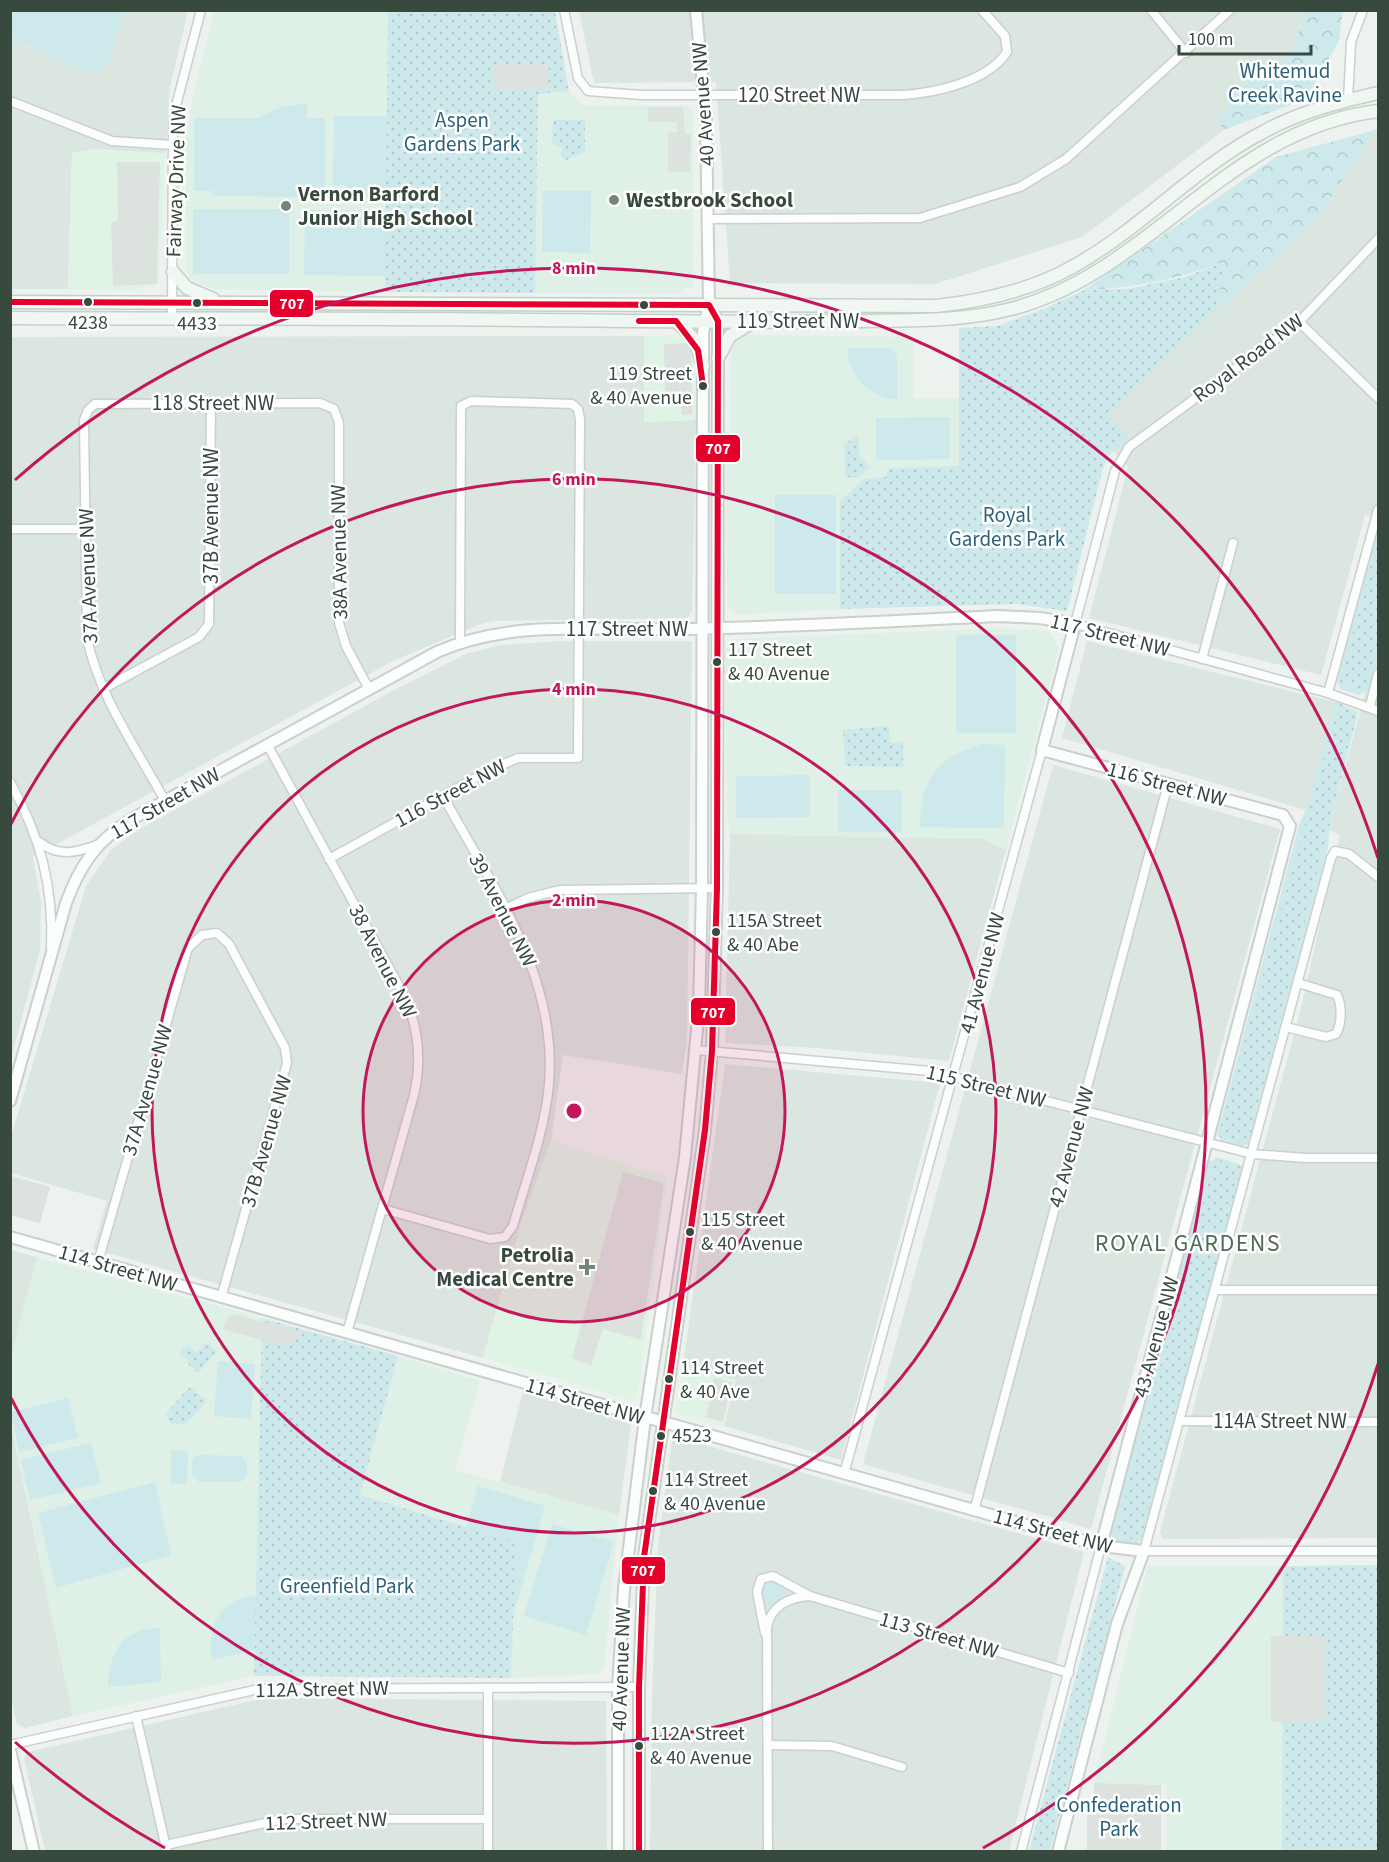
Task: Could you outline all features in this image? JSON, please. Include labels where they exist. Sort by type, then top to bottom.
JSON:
[{"type":"main road","name":"119 Street NW","points":[[10,302],[936,306],[966,302],[1012,292],[1074,266],[1118,238],[1225,155],[1262,132],[1300,114],[1378,93]]},
{"type":"main road","name":"119 Street NW","points":[[10,318],[752,322],[971,318],[1016,308],[1049,296],[1084,279],[1127,251],[1233,170],[1270,146],[1350,116],[1378,111]]},
{"type":"main road","points":[[173,272],[187,288],[222,302]]},
{"type":"main road","points":[[676,321],[695,340],[703,366]]},
{"type":"main road","points":[[718,358],[730,336],[752,322]]},
{"type":"street","name":"Fairway Drive NW","points":[[172,319],[173,145],[177,102],[201,10]]},
{"type":"street","name":"120 Street NW","points":[[564,10],[578,78],[588,91],[641,95],[920,93],[942,89],[979,74],[1004,55],[1007,43],[1002,32],[982,10]]},
{"type":"street","name":"40 Avenue NW","points":[[618,1851],[618,1688],[624,1589],[645,1418],[684,1166],[696,1050],[702,889],[703,366],[704,321],[709,305],[709,219],[704,95],[696,10]]},
{"type":"street","points":[[1150,10],[1186,53]]},
{"type":"street","points":[[709,219],[920,218],[1020,187],[1066,159],[1186,53],[1230,10]]},
{"type":"street","points":[[1350,116],[1348,100],[1351,42],[1362,10]]},
{"type":"street","points":[[10,101],[112,141],[173,145]]},
{"type":"street","name":"Royal Road NW","points":[[1115,471],[1129,447],[1299,322],[1378,239]]},
{"type":"street","name":"40 Avenue NW","points":[[639,1851],[639,1687],[644,1557],[705,1130],[712,1051],[717,888],[718,321],[709,305]]},
{"type":"street","points":[[1299,322],[1378,398]]},
{"type":"street","points":[[460,642],[461,406],[471,401],[563,402],[575,406],[580,419],[580,629]]},
{"type":"street","name":"118 Street NW","points":[[91,406],[103,402],[320,403],[334,409]]},
{"type":"street","name":"37B Avenue NW","points":[[103,689],[199,636],[207,629],[211,618],[211,402]]},
{"type":"street","name":"37A Avenue NW","points":[[91,406],[84,420],[87,638],[93,666],[103,689],[165,801]]},
{"type":"street","name":"38A Avenue NW","points":[[334,409],[339,423],[339,623],[346,646],[369,689]]},
{"type":"street","name":"41 Avenue NW","points":[[844,1474],[954,1076],[1115,471]]},
{"type":"street","points":[[1328,693],[1378,511]]},
{"type":"street","points":[[10,529],[85,529]]},
{"type":"street","points":[[1202,658],[1233,543]]},
{"type":"street","name":"117 Street NW","points":[[10,1101],[73,883],[97,845],[111,832],[165,801],[437,652],[460,642],[520,630],[703,628],[998,616],[1040,618],[1075,624],[1202,658],[1374,708]]},
{"type":"street","name":"116 Street NW","points":[[329,859],[443,796],[518,758],[578,758],[580,629]]},
{"type":"street","points":[[1374,708],[1378,674]]},
{"type":"street","name":"38 Avenue NW","points":[[267,744],[406,999],[417,1032],[419,1058],[417,1082],[347,1333]]},
{"type":"street","name":"116 Street NW","points":[[1042,750],[1283,815],[1289,822]]},
{"type":"street","points":[[10,782],[39,842],[50,902],[50,960]]},
{"type":"street","name":"42 Avenue NW","points":[[974,1510],[1168,784]]},
{"type":"street","name":"39 Avenue NW","points":[[383,1209],[490,1239],[506,1237],[513,1226],[543,1117],[549,1084],[546,1017],[539,985],[528,954],[443,796]]},
{"type":"street","name":"43 Avenue NW","points":[[1021,1851],[1290,837],[1289,822]]},
{"type":"street","points":[[39,842],[52,851],[63,853],[97,845]]},
{"type":"street","points":[[1058,1851],[1117,1624],[1144,1551],[1181,1421],[1331,858],[1335,851],[1349,854],[1378,877]]},
{"type":"street","points":[[505,909],[528,898],[560,890],[717,888]]},
{"type":"street","name":"37B Avenue NW","points":[[213,933],[222,935],[229,944],[285,1048],[287,1063],[221,1298]]},
{"type":"street","name":"37A Avenue NW","points":[[98,1262],[188,948],[197,938],[213,933]]},
{"type":"street","points":[[1286,1026],[1326,1037],[1336,1034],[1339,1028],[1340,1002],[1337,995],[1298,983]]},
{"type":"street","name":"115 Street NW","points":[[696,1050],[908,1068],[954,1076],[1252,1155],[1378,1158]]},
{"type":"street","name":"114 Street NW","points":[[10,1237],[1101,1546],[1144,1551],[1378,1551]]},
{"type":"street","points":[[1216,1290],[1378,1290]]},
{"type":"street","name":"114A Street NW","points":[[1181,1421],[1378,1422]]},
{"type":"street","name":"113 Street NW","points":[[768,1642],[757,1592],[761,1579],[773,1576],[810,1596],[1069,1673]]},
{"type":"street","points":[[768,1851],[769,1619],[781,1604],[791,1599],[810,1596]]},
{"type":"street","name":"112A Street NW","points":[[10,1745],[259,1689],[639,1687]]},
{"type":"street","points":[[488,1688],[488,1851]]},
{"type":"street","points":[[136,1716],[166,1848]]},
{"type":"street","points":[[768,1745],[832,1746],[902,1767]]},
{"type":"street","points":[[10,1749],[34,1851]]},
{"type":"street","name":"112 Street NW","points":[[166,1848],[284,1819],[488,1819]]},
{"type":"shaded area","points":[[1297,10],[1304,16],[1288,58],[1254,72],[1217,122],[1224,130],[1082,237],[935,284],[730,283],[716,82],[594,83],[579,11]]},
{"type":"shaded area","points":[[124,11],[188,11],[170,87],[165,153],[72,153],[68,289],[11,289],[10,38],[94,75],[112,56]]},
{"type":"shaded area","name":"Vernon Barford Junior High School","points":[[214,11],[388,11],[385,292],[215,289],[193,282],[186,271],[186,141],[193,97]]},
{"type":"shaded area","points":[[494,64],[549,64],[548,89],[493,89]]},
{"type":"shaded area","name":"Westbrook School","points":[[569,91],[581,105],[687,106],[693,112],[693,288],[683,288],[679,294],[535,293],[538,93]]},
{"type":"shaded area","points":[[648,107],[683,107],[685,134],[691,134],[690,172],[668,172],[668,132],[677,132],[677,122],[648,122]]},
{"type":"shaded area","points":[[1375,130],[1378,130],[1378,516],[1365,515],[1321,675],[1089,618],[1128,467],[1113,451],[1128,436],[1109,415],[1216,310],[1314,223]]},
{"type":"shaded area","points":[[94,149],[165,153],[159,282],[154,287],[122,291],[68,289],[72,153]]},
{"type":"shaded area","points":[[117,162],[160,162],[157,284],[113,286],[111,223],[118,220]]},
{"type":"shaded area","points":[[682,335],[693,348],[696,420],[644,422],[644,336]]},
{"type":"shaded area","points":[[746,335],[913,337],[913,398],[959,398],[959,466],[888,468],[886,477],[840,501],[840,609],[736,615],[727,606],[726,467],[730,458],[730,356],[734,344]]},
{"type":"shaded area","points":[[644,336],[644,422],[696,420],[692,611],[687,618],[493,621],[478,625],[393,661],[33,857],[41,902],[40,950],[11,1058],[11,337]]},
{"type":"shaded area","points":[[691,343],[692,415],[682,415],[682,409],[665,393],[664,344]]},
{"type":"shaded area","points":[[1002,628],[1049,631],[1059,649],[1006,850],[983,839],[730,834],[727,816],[725,651],[733,639]]},
{"type":"shaded area","points":[[561,641],[692,641],[687,1040],[682,1074],[563,1055],[551,1141],[521,1224],[483,1358],[93,1249],[107,1201],[11,1173],[10,1140],[86,886],[111,850],[138,830],[398,688],[466,654],[500,645]]},
{"type":"shaded area","points":[[1087,641],[1339,703],[1309,811],[1062,738]]},
{"type":"shaded area","points":[[1378,645],[1378,1538],[1163,1539],[1160,1532],[1301,1008],[1340,835],[1328,830]]},
{"type":"shaded area","points":[[1053,765],[1280,829],[1091,1529],[863,1464]]},
{"type":"shaded area","points":[[730,834],[983,839],[1006,850],[949,1061],[817,1048],[725,1043]]},
{"type":"shaded area","points":[[725,1064],[940,1083],[841,1460],[724,1426],[736,1380],[683,1366]]},
{"type":"shaded area","points":[[551,1141],[667,1177],[638,1394],[634,1401],[483,1358],[521,1224]]},
{"type":"shaded area","points":[[623,1172],[664,1183],[641,1340],[603,1329],[591,1366],[572,1358]]},
{"type":"shaded area","points":[[11,1176],[50,1187],[40,1223],[11,1215]]},
{"type":"shaded area","points":[[11,1250],[37,1257],[11,1357]]},
{"type":"shaded area","points":[[37,1257],[262,1318],[254,1676],[73,1716],[11,1421],[11,1357]]},
{"type":"shaded area","points":[[234,1314],[302,1334],[293,1343],[280,1345],[223,1329],[227,1318]]},
{"type":"shaded area","points":[[398,1356],[480,1381],[455,1470],[619,1515],[604,1667],[599,1674],[511,1678],[516,1542],[360,1495]]},
{"type":"shaded area","points":[[683,1366],[736,1380],[724,1426],[675,1413]]},
{"type":"shaded area","points":[[714,1378],[732,1382],[723,1422],[706,1417]]},
{"type":"shaded area","points":[[523,1391],[631,1424],[619,1515],[500,1482]]},
{"type":"shaded area","points":[[10,1421],[73,1716],[25,1728],[17,1724],[10,1694]]},
{"type":"shaded area","points":[[680,1438],[1084,1552],[1009,1851],[650,1852],[652,1695],[658,1546],[672,1439]]},
{"type":"shaded area","points":[[1148,1566],[1283,1566],[1282,1851],[1166,1851],[1167,1785],[1094,1783]]},
{"type":"shaded area","points":[[1271,1636],[1326,1636],[1326,1722],[1271,1722]]},
{"type":"shaded area","points":[[274,1698],[606,1701],[607,1851],[45,1851],[24,1758],[28,1752],[251,1701]]},
{"type":"shaded area","name":"Confederation Park","points":[[1094,1783],[1161,1785],[1161,1851],[1087,1851],[1087,1804],[1094,1803]]},
{"type":"green space","points":[[11,10],[124,11],[112,56],[94,75],[11,38]]},
{"type":"green space","name":"Aspen Gardens Park","points":[[388,11],[555,11],[569,91],[538,94],[535,293],[385,292]]},
{"type":"green space","name":"Whitemud Creek Ravine","points":[[1297,11],[1343,11],[1339,41],[1306,99],[1224,130],[1217,122],[1254,72],[1288,58],[1304,17]]},
{"type":"green space","points":[[307,103],[306,118],[325,118],[325,191],[305,191],[305,197],[212,196],[213,191],[194,191],[194,118],[259,118],[278,108]]},
{"type":"green space","points":[[334,116],[399,116],[434,198],[345,197],[347,185],[333,185]]},
{"type":"green space","points":[[553,120],[585,120],[585,152],[566,160],[561,156],[563,147],[552,144]]},
{"type":"green space","points":[[1375,130],[1314,223],[1216,310],[1223,262],[1189,274],[1155,282],[1084,290],[1276,157]]},
{"type":"green space","points":[[543,191],[591,191],[590,253],[542,252]]},
{"type":"green space","points":[[193,209],[289,209],[289,274],[193,274]]},
{"type":"green space","points":[[305,210],[400,211],[399,276],[304,275]]},
{"type":"green space","name":"Royal Gardens Park","points":[[1224,262],[1216,310],[1109,415],[1129,436],[1109,455],[1102,471],[1067,611],[1017,604],[840,609],[840,501],[864,479],[886,477],[888,468],[959,466],[959,328],[997,326],[1046,308],[1084,290],[1127,289],[1185,277]]},
{"type":"green space","points":[[847,348],[891,348],[897,355],[897,400],[877,394],[862,383],[852,368]]},
{"type":"green space","points":[[950,417],[950,459],[876,460],[876,418]]},
{"type":"green space","points":[[858,436],[859,454],[869,467],[858,478],[846,477],[844,444]]},
{"type":"green space","points":[[775,495],[836,495],[836,594],[775,594]]},
{"type":"green space","points":[[1378,528],[1378,652],[1369,690],[1359,695],[1341,689],[1337,681]]},
{"type":"green space","points":[[1378,537],[1378,645],[1366,690],[1340,682]]},
{"type":"green space","points":[[956,635],[1016,635],[1016,733],[956,733]]},
{"type":"green space","points":[[1339,703],[1358,712],[1248,1145],[1218,1136]]},
{"type":"green space","points":[[1335,704],[1358,712],[1330,819],[1328,848],[1249,1142],[1241,1147],[1223,1142],[1217,1135],[1299,825],[1308,805]]},
{"type":"green space","points":[[889,726],[890,743],[903,742],[903,767],[845,766],[843,730]]},
{"type":"green space","points":[[982,744],[1005,745],[1004,828],[920,827],[923,796],[934,773],[953,756]]},
{"type":"green space","points":[[810,775],[810,817],[736,818],[736,776]]},
{"type":"green space","points":[[838,790],[902,790],[902,832],[838,832]]},
{"type":"green space","points":[[1217,1157],[1241,1165],[1242,1170],[1143,1539],[1136,1544],[1114,1541],[1110,1532],[1209,1162]]},
{"type":"green space","points":[[1215,1159],[1243,1166],[1140,1541],[1115,1536]]},
{"type":"green space","name":"Greenfield Park","points":[[262,1318],[398,1356],[360,1495],[516,1542],[511,1678],[254,1676]]},
{"type":"green space","points":[[206,1342],[217,1352],[198,1373],[187,1363],[189,1361],[179,1354],[187,1345],[197,1353]]},
{"type":"green space","points":[[218,1361],[255,1364],[251,1419],[214,1416]]},
{"type":"green space","points":[[190,1387],[207,1401],[185,1425],[171,1423],[166,1416],[168,1411]]},
{"type":"green space","points":[[68,1398],[78,1438],[19,1452],[11,1412]]},
{"type":"green space","points":[[91,1443],[101,1483],[30,1500],[21,1460]]},
{"type":"green space","points":[[171,1450],[188,1451],[187,1484],[171,1484]]},
{"type":"green space","points":[[197,1455],[241,1456],[247,1462],[247,1476],[241,1482],[199,1482],[192,1475],[192,1461]]},
{"type":"green space","points":[[155,1482],[171,1555],[56,1588],[38,1513]]},
{"type":"green space","points":[[478,1486],[545,1506],[508,1634],[441,1615]]},
{"type":"green space","points":[[552,1524],[614,1542],[586,1635],[524,1616]]},
{"type":"green space","points":[[1108,1557],[1125,1566],[1050,1851],[1029,1851]]},
{"type":"green space","points":[[1378,1565],[1378,1851],[1282,1852],[1283,1566]]},
{"type":"green space","points":[[772,1581],[780,1584],[783,1592],[780,1600],[772,1603],[764,1600],[761,1592],[764,1584]]},
{"type":"green space","points":[[255,1595],[263,1648],[212,1660],[211,1636],[218,1617],[232,1603]]},
{"type":"green space","points":[[160,1628],[161,1682],[108,1687],[111,1663],[120,1645],[136,1633]]},
{"type":"transit line","name":"707","points":[[10,302],[709,305],[718,321],[717,888],[712,1051],[705,1130],[644,1557],[639,1687],[639,1852]]},
{"type":"transit line","name":"707","points":[[639,321],[676,321],[698,350],[703,386]]},
{"type":"place","name":"Westbrook School","points":[[614,200]]},
{"type":"place","name":"Vernon Barford Junior High School","points":[[286,206]]},
{"type":"place","name":"4238","points":[[88,302]]},
{"type":"place","name":"4433","points":[[197,303]]},
{"type":"place","name":"119 Street & 40 Avenue","points":[[703,386]]},
{"type":"place","name":"117 Street & 40 Avenue","points":[[717,662]]},
{"type":"place","name":"115A Street & 40 Abe","points":[[716,932]]},
{"type":"place","name":"115 Street & 40 Avenue","points":[[690,1232]]},
{"type":"place","name":"Petrolia Medical Centre","points":[[587,1267]]},
{"type":"place","name":"114 Street & 40 Ave","points":[[669,1379]]},
{"type":"place","name":"4523","points":[[661,1436]]},
{"type":"place","name":"114 Street & 40 Avenue","points":[[653,1491]]},
{"type":"place","name":"112A Street & 40 Avenue","points":[[639,1746]]},
{"type":"district","name":"ROYAL GARDENS","points":[[1188,1243]]}]
